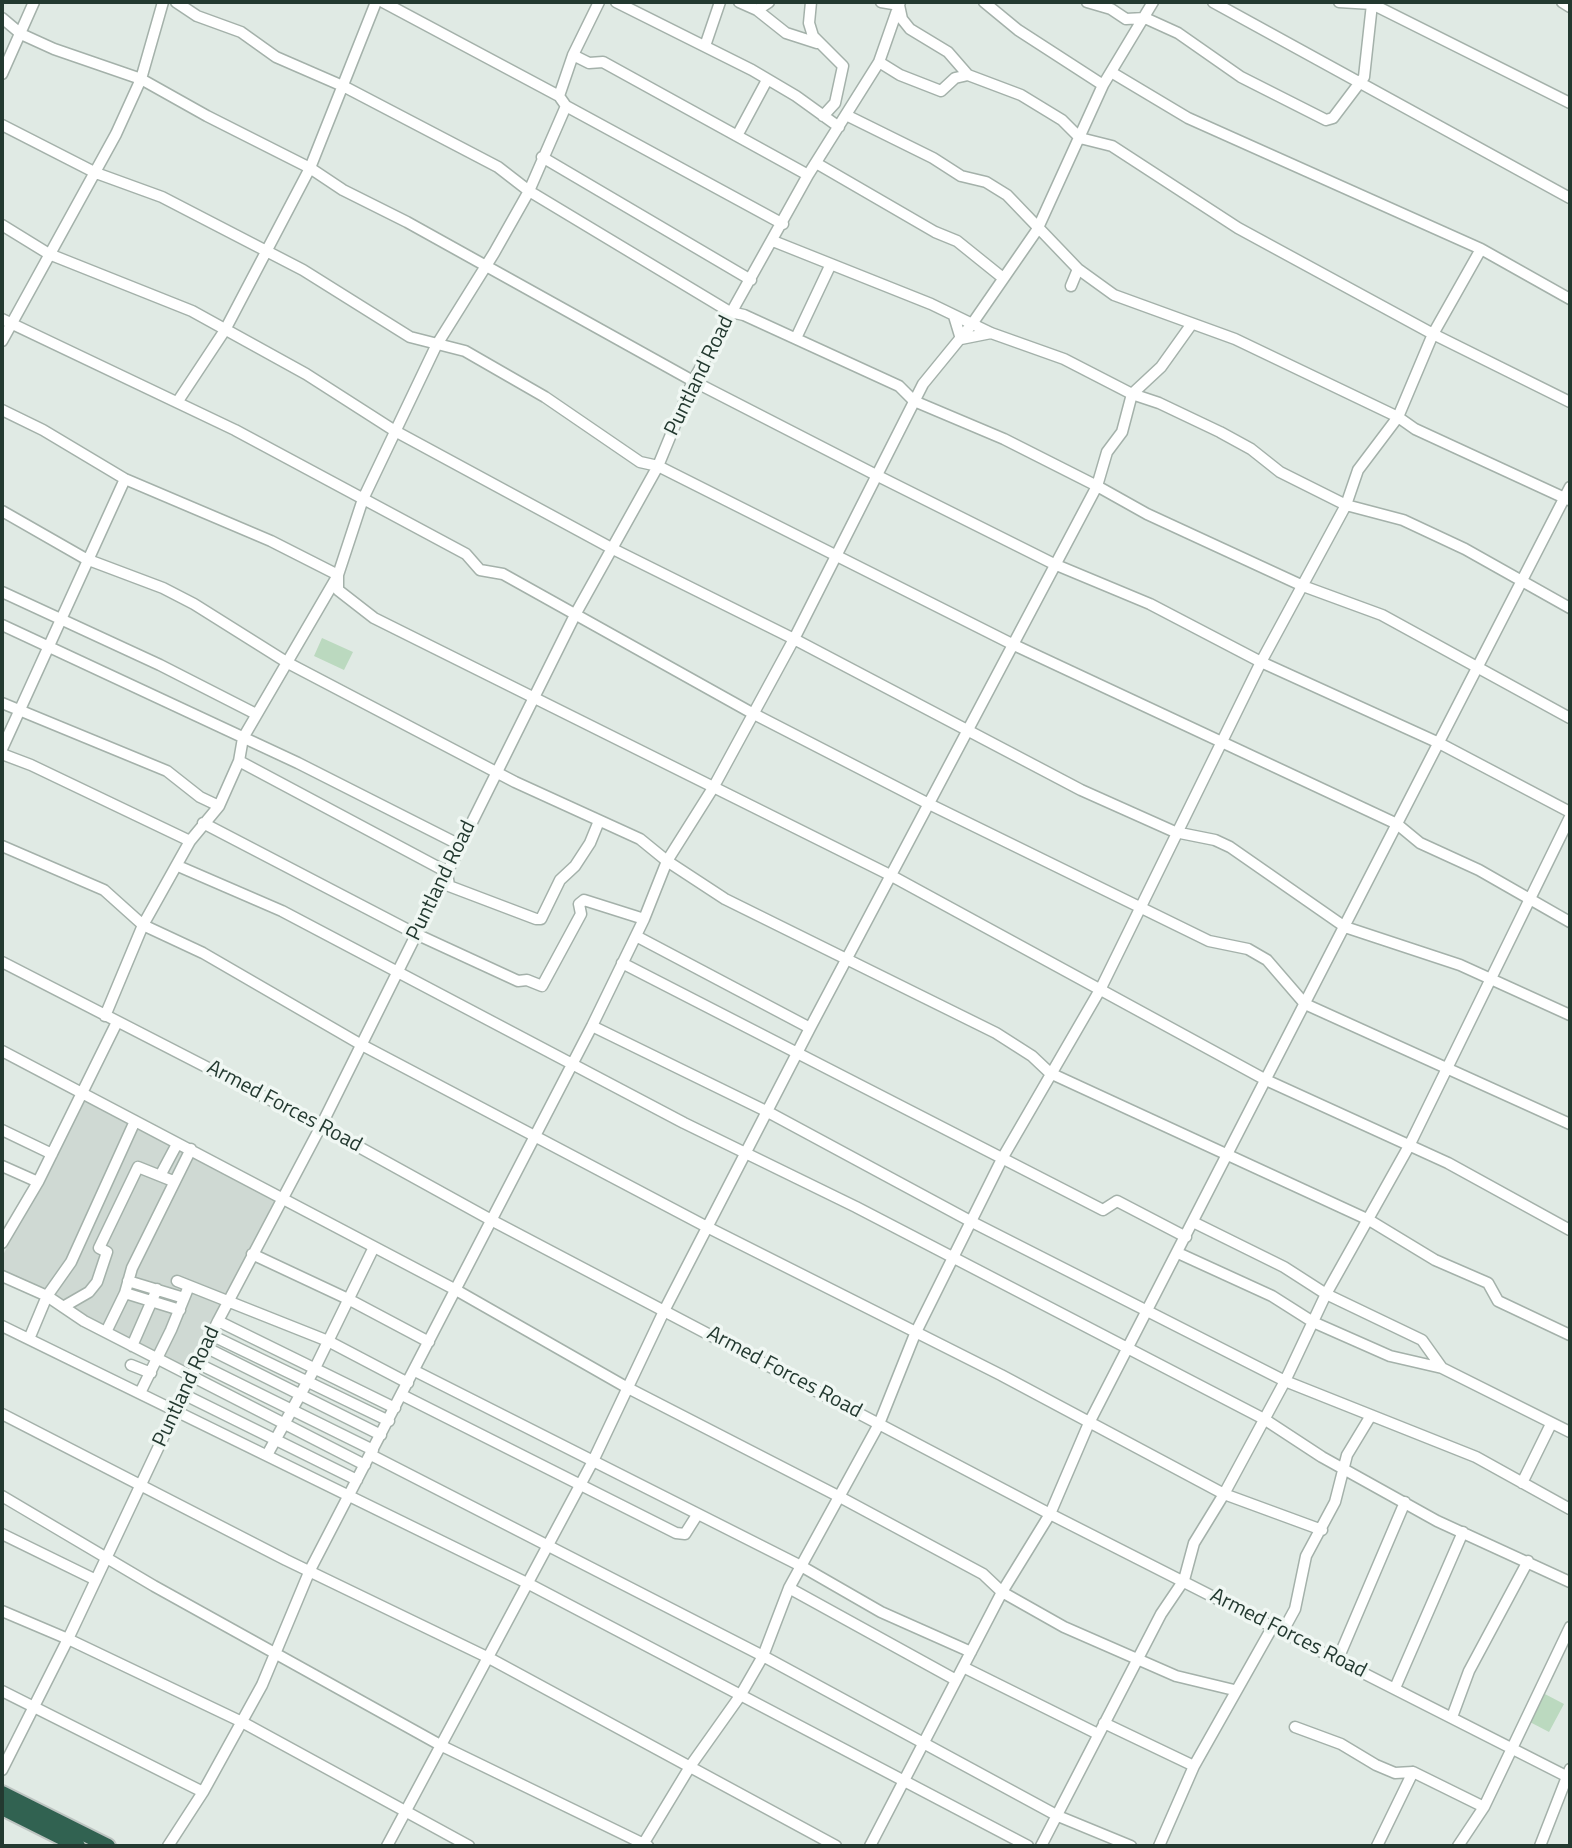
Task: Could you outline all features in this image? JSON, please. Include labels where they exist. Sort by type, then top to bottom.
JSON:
[{"type":"highway","points":[[2,1793],[108,1846]]},
{"type":"highway","points":[[2,1808],[78,1846]]},
{"type":"street","points":[[2,74],[34,2]]},
{"type":"street","points":[[2,341],[6,322],[96,173],[141,79],[163,2]]},
{"type":"street","points":[[176,2],[197,16],[241,32],[276,57],[345,87],[498,167],[529,191],[730,312],[744,315],[900,386],[914,401],[1004,439],[1147,514],[1303,586],[1382,615],[1570,718]]},
{"type":"street","points":[[178,401],[225,330],[310,168],[345,87],[376,2]]},
{"type":"street","points":[[383,2],[559,96],[566,106],[783,224]]},
{"type":"street","points":[[559,96],[573,55],[598,2]]},
{"type":"street","points":[[616,2],[767,80],[839,127]]},
{"type":"street","points":[[705,47],[720,2]]},
{"type":"street","points":[[739,2],[757,10],[786,33],[817,43],[843,66],[835,103],[823,116]]},
{"type":"street","points":[[757,10],[769,2]]},
{"type":"street","points":[[811,2],[808,23],[817,43]]},
{"type":"street","points":[[881,2],[899,3],[902,19],[910,29],[948,52],[968,75],[1041,106],[1080,138],[1112,146],[1238,228],[1433,334],[1570,402]]},
{"type":"street","points":[[984,2],[1018,30],[1103,85]]},
{"type":"street","points":[[1087,2],[1111,9],[1126,19],[1145,18],[1178,33],[1241,77],[1322,120],[1333,118],[1361,82],[1366,71],[1371,4]]},
{"type":"street","points":[[168,1846],[203,1792],[262,1685],[310,1570],[493,1222],[570,1063],[592,1026],[644,919],[667,861],[713,788],[794,639],[914,401],[937,366],[972,324],[1037,229],[1103,85],[1153,2]]},
{"type":"street","points":[[1213,2],[1570,198]]},
{"type":"street","points":[[1339,2],[1371,4],[1570,103]]},
{"type":"street","points":[[1562,2],[1570,7]]},
{"type":"street","name":"Puntland Road","points":[[2,1770],[107,1558],[197,1363],[321,1126],[576,613],[658,466],[693,381],[808,175],[879,62],[899,3]]},
{"type":"street","points":[[2,18],[21,34],[141,79],[310,168],[343,190],[407,222],[693,381],[878,476],[1054,565],[1150,604],[1261,662],[1439,743],[1570,815],[1531,901],[1409,1146],[1326,1294],[1285,1381],[1224,1494],[1194,1543],[1184,1580],[1161,1614],[1041,1846]]},
{"type":"street","points":[[573,55],[590,62],[603,62],[738,134],[808,175]]},
{"type":"street","points":[[879,62],[900,75],[941,92],[955,78],[968,75]]},
{"type":"street","points":[[1111,72],[1188,118],[1481,249],[1570,299]]},
{"type":"street","points":[[738,134],[767,80]]},
{"type":"street","points":[[105,1016],[143,925],[190,841],[219,806],[239,761],[243,738],[338,575],[363,499],[436,346],[486,267],[529,191],[566,106]]},
{"type":"street","points":[[846,115],[933,158],[961,176],[986,182],[1007,195],[1078,269],[1114,295],[1154,307],[1191,325],[1235,339],[1398,416],[1415,429],[1569,495],[1396,824],[1089,1423],[1049,1514],[1002,1592],[870,1846]]},
{"type":"street","points":[[2,125],[96,173],[162,197],[323,281],[410,337],[436,346],[465,351],[545,397],[634,458],[658,466],[1012,644],[1396,824],[1420,843],[1479,870],[1570,922]]},
{"type":"street","points":[[542,157],[751,280]]},
{"type":"street","points":[[816,163],[935,232],[957,241],[1003,278]]},
{"type":"street","points":[[2,225],[49,254],[192,311],[306,374],[395,431],[613,549],[794,639],[1081,790],[1175,832],[1230,847],[1345,927],[1461,965],[1570,1015]]},
{"type":"street","points":[[773,241],[830,266],[931,304],[991,334],[1064,359],[1132,394],[1160,403],[1251,449],[1280,472],[1346,505],[1404,520],[1570,608]]},
{"type":"street","points":[[2,1496],[442,1746],[645,1845],[691,1765],[740,1696],[763,1656],[789,1588],[878,1424],[915,1334],[1003,1157],[1101,988],[1142,907],[1175,832],[1261,662],[1346,505],[1358,470],[1398,416],[1433,334],[1481,249]]},
{"type":"street","points":[[796,338],[830,266]]},
{"type":"street","points":[[1071,286],[1078,269]]},
{"type":"street","points":[[954,316],[961,339]]},
{"type":"street","points":[[6,322],[178,401],[466,554],[480,570],[503,574],[752,713],[927,803],[1209,941],[1248,949],[1268,960],[1305,1004],[1570,1124]]},
{"type":"street","points":[[387,1846],[593,1461],[626,1387],[707,1227],[927,803],[1097,486],[1107,452],[1122,432],[1132,394],[1161,367],[1191,325]]},
{"type":"street","points":[[961,339],[991,334]]},
{"type":"street","points":[[2,410],[43,430],[125,479],[271,541],[338,575]]},
{"type":"street","points":[[125,479],[86,559],[2,752],[190,841]]},
{"type":"street","points":[[2,511],[86,559],[163,588],[226,622],[288,663],[497,772],[640,839],[667,861],[725,899],[996,1033],[1032,1056],[1050,1073],[1368,1220],[1435,1260],[1488,1283],[1498,1301],[1570,1335]]},
{"type":"street","points":[[338,575],[338,590],[374,618],[890,875],[1266,1080],[1448,1163],[1570,1230]]},
{"type":"street","points":[[2,592],[160,665],[256,714]]},
{"type":"street","points":[[2,625],[243,738],[460,845]]},
{"type":"street","points":[[2,703],[18,712],[167,771],[200,797],[219,806]]},
{"type":"street","points":[[239,761],[447,872],[449,886],[510,911],[541,919],[560,880],[575,866],[590,843],[599,821]]},
{"type":"street","points":[[204,823],[416,934],[519,981],[527,980],[542,986],[581,915],[579,904],[584,900],[644,919]]},
{"type":"street","points":[[2,846],[104,890],[143,925],[202,953],[360,1044],[707,1227],[1224,1494],[1322,1530]]},
{"type":"street","points":[[178,866],[282,911],[745,1154],[1264,1419],[1344,1469],[1405,1502],[1570,1582]]},
{"type":"street","points":[[636,936],[810,1028]]},
{"type":"street","name":"Armed Forces Road","points":[[2,962],[321,1126],[493,1222],[665,1309],[1049,1514],[1569,1775]]},
{"type":"street","points":[[622,963],[1103,1210],[1117,1201],[1186,1237]]},
{"type":"street","points":[[2,1241],[38,1182],[117,1022]]},
{"type":"street","points":[[592,1026],[768,1112],[972,1222],[1285,1381],[1476,1457],[1570,1509]]},
{"type":"street","points":[[2,1051],[456,1290],[626,1387],[982,1574],[1002,1592],[1065,1627],[1138,1660],[1205,1685],[1234,1690]]},
{"type":"street","points":[[29,1339],[47,1296],[71,1262],[135,1121]]},
{"type":"street","points":[[2,1130],[52,1154]]},
{"type":"street","points":[[162,1174],[177,1144]]},
{"type":"street","points":[[106,1332],[173,1181],[191,1149]]},
{"type":"street","points":[[2,1166],[38,1182]]},
{"type":"street","points":[[99,1248],[138,1167],[162,1174],[173,1181]]},
{"type":"street","points":[[1194,1222],[1249,1252],[1284,1267],[1326,1294],[1422,1340],[1442,1368]]},
{"type":"street","points":[[63,1307],[89,1292],[97,1282],[107,1252],[81,1239]]},
{"type":"street","points":[[267,1455],[316,1366],[374,1247]]},
{"type":"street","points":[[1178,1253],[1272,1296],[1313,1322],[1390,1356],[1442,1368],[1570,1432]]},
{"type":"street","points":[[252,1254],[348,1299],[429,1342]]},
{"type":"street","points":[[2,1276],[47,1296],[132,1346],[285,1424],[370,1457],[549,1544],[925,1741],[1058,1816],[1131,1846]]},
{"type":"street","points":[[128,1280],[184,1298]]},
{"type":"street","points":[[177,1281],[328,1341],[408,1383]]},
{"type":"street","points":[[140,1393],[158,1359],[189,1286]]},
{"type":"street","points":[[132,1346],[157,1289]]},
{"type":"street","points":[[125,1293],[180,1310]]},
{"type":"street","points":[[218,1321],[316,1366],[395,1408]]},
{"type":"street","points":[[2,1326],[528,1584],[1028,1846]]},
{"type":"street","points":[[211,1335],[389,1421]]},
{"type":"street","points":[[205,1347],[381,1435]]},
{"type":"street","points":[[197,1363],[293,1409],[370,1457]]},
{"type":"street","points":[[131,1365],[151,1373]]},
{"type":"street","points":[[415,1371],[801,1566],[881,1612],[971,1652]]},
{"type":"street","points":[[183,1394],[358,1480]]},
{"type":"street","points":[[402,1395],[578,1486],[676,1533],[685,1534],[697,1515]]},
{"type":"street","points":[[2,1414],[489,1658],[691,1765],[836,1846]]},
{"type":"street","points":[[1283,1631],[1295,1609],[1306,1556],[1322,1530],[1347,1455],[1370,1417]]},
{"type":"street","points":[[1522,1483],[1551,1424]]},
{"type":"street","points":[[1338,1660],[1405,1502]]},
{"type":"street","points":[[1395,1688],[1463,1532]]},
{"type":"street","points":[[2,1534],[96,1580]]},
{"type":"street","points":[[1452,1717],[1469,1671],[1528,1561]]},
{"type":"street","points":[[789,1588],[956,1680]]},
{"type":"street","points":[[2,1611],[68,1639],[242,1722],[469,1846]]},
{"type":"street","points":[[1159,1846],[1194,1766],[1234,1690],[1273,1626]]},
{"type":"street","points":[[1458,1846],[1484,1807],[1570,1627]]},
{"type":"street","points":[[963,1667],[1098,1734]]},
{"type":"street","points":[[2,1691],[33,1704],[203,1792]]},
{"type":"street","points":[[1104,1723],[1194,1766]]},
{"type":"street","points":[[1295,1727],[1341,1744],[1395,1773],[1413,1772],[1484,1807]]},
{"type":"street","points":[[1377,1846],[1413,1772]]},
{"type":"street","points":[[1540,1846],[1569,1775]]},
{"type":"shaded area","points":[[83,1099],[277,1201],[189,1369],[2,1273],[2,1257]]},
{"type":"green space","points":[[322,638],[353,652],[344,670],[314,656]]},
{"type":"green space","points":[[1543,1693],[1564,1704],[1549,1732],[1528,1721]]}]
